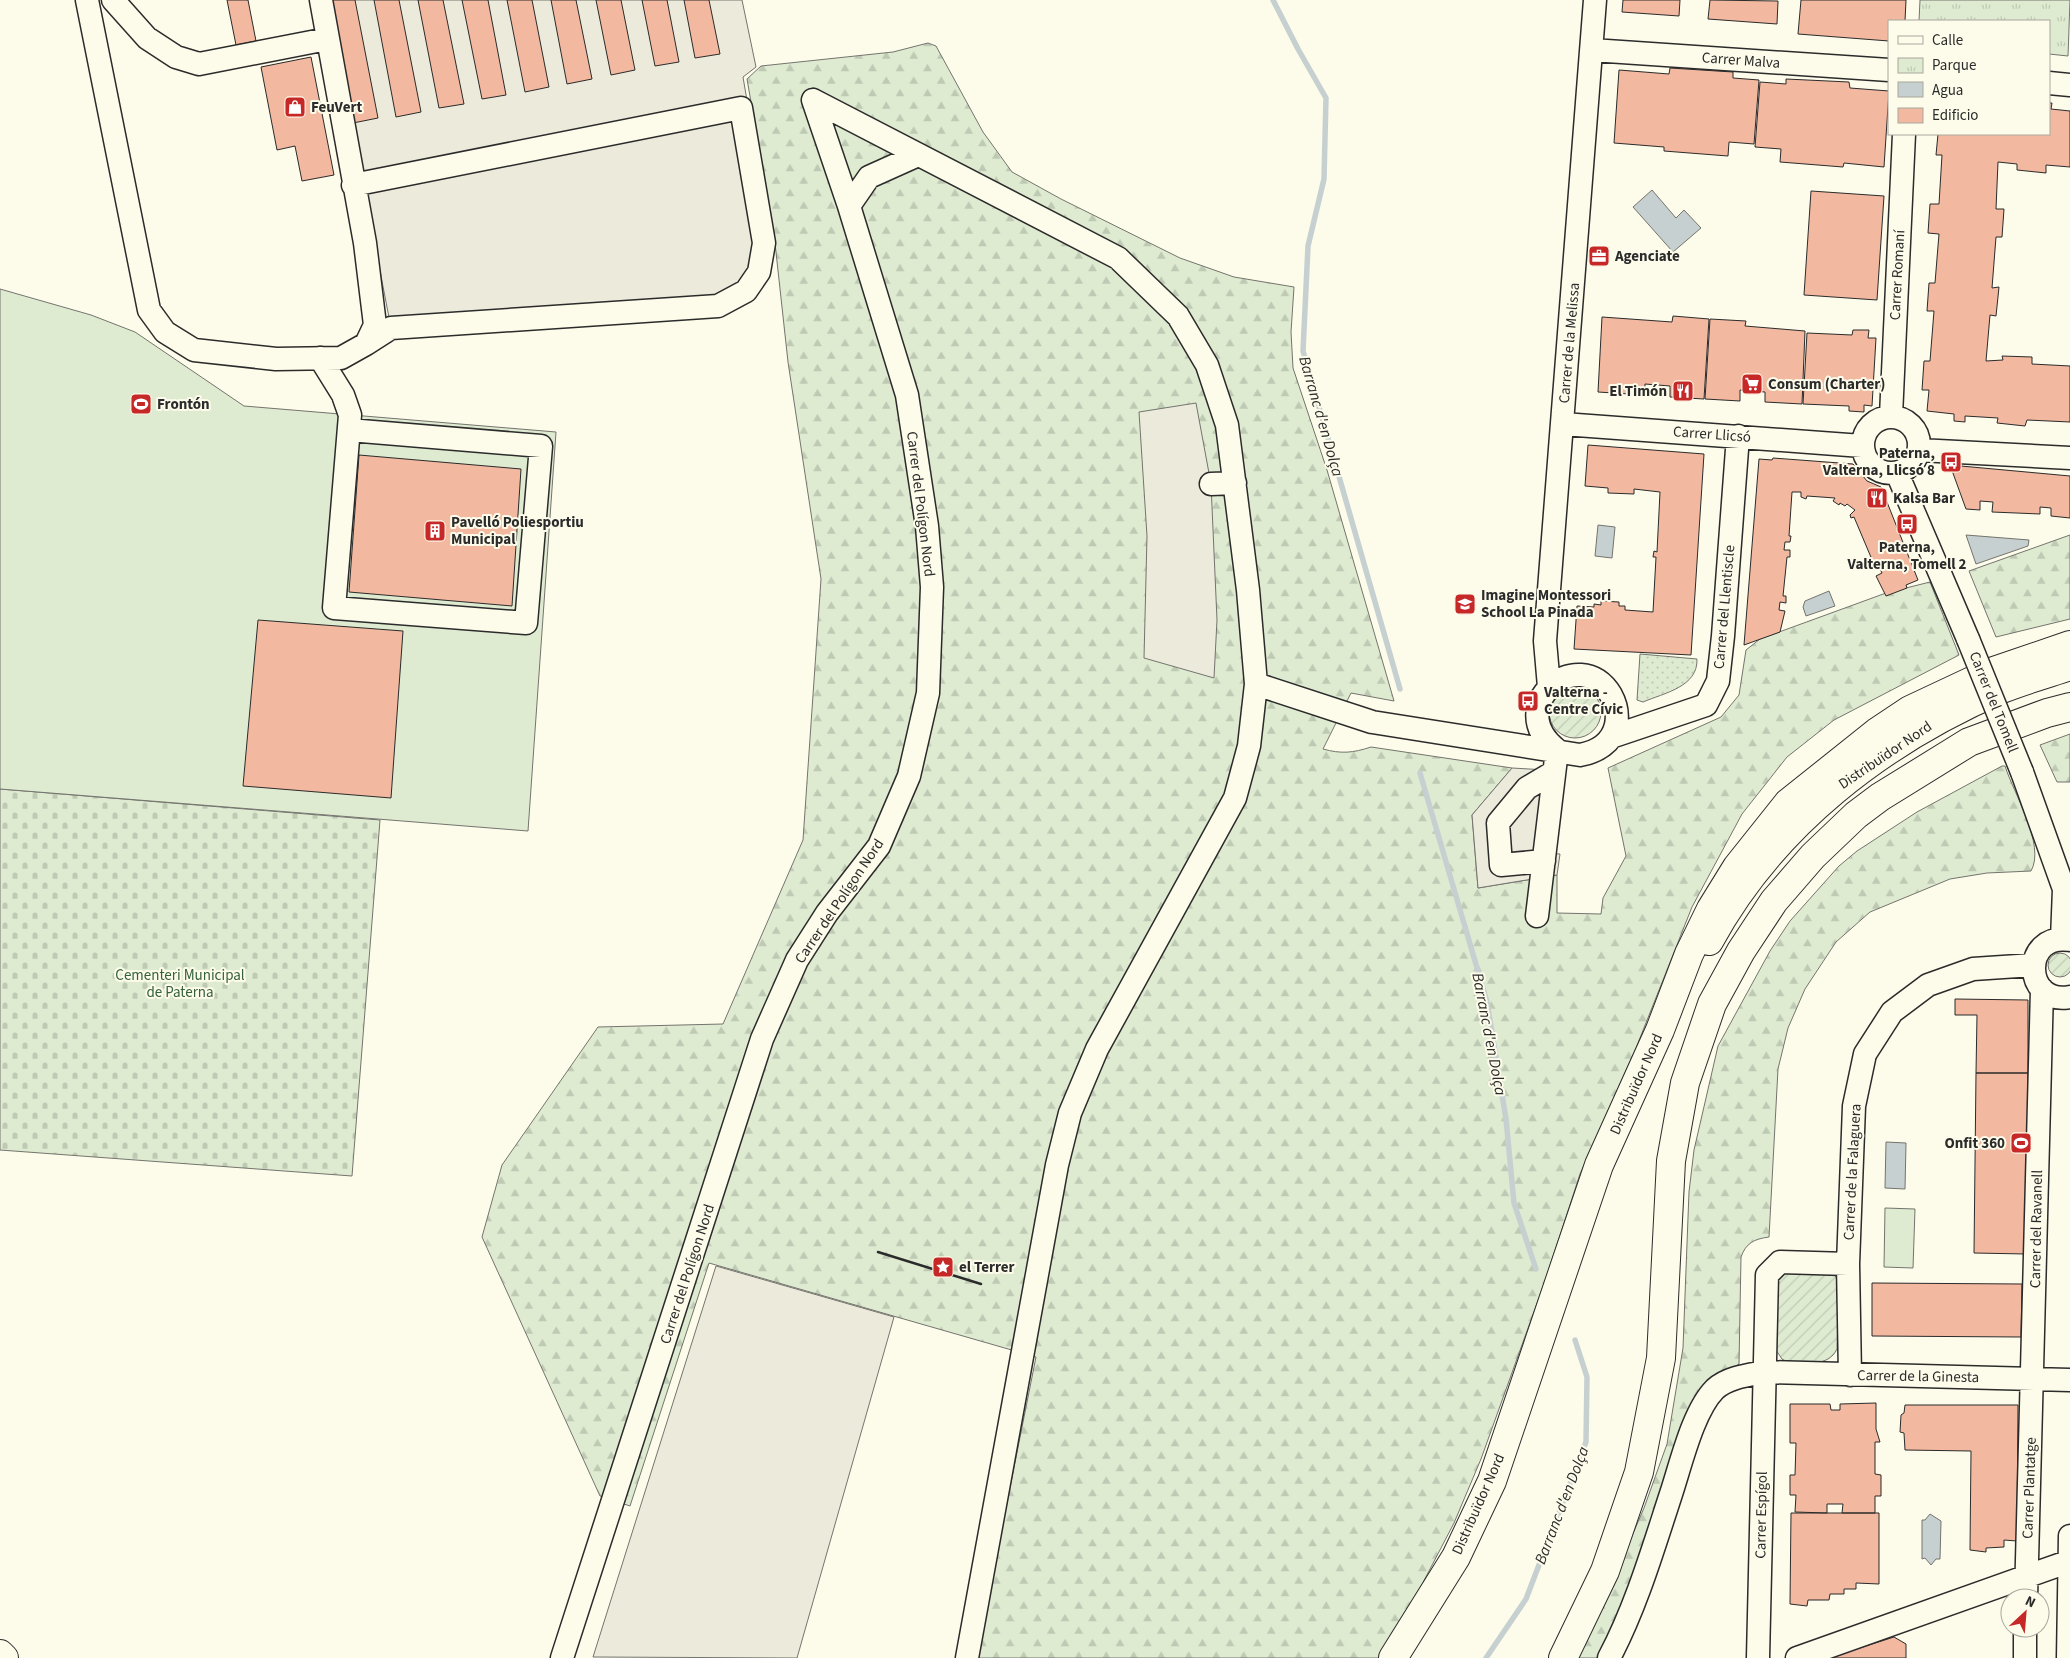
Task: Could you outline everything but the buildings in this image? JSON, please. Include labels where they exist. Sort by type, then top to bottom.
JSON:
[{"type":"main road","points":[[1660,1030],[1688,954],[1711,909],[1737,867],[1788,803],[1877,732],[1910,710],[1991,672],[2070,645]]},
{"type":"main road","name":"Distribuïdor Nord","points":[[1392,1658],[1456,1557],[1492,1481],[1599,1165],[1660,1030],[1722,916],[1759,865],[1811,809],[1856,772],[1939,718],[2003,688],[2070,666]]},
{"type":"main road","points":[[1563,1658],[1605,1571],[1639,1472],[1661,1358],[1671,1161],[1685,1083],[1712,1004],[1741,951],[1774,901],[1813,856],[1856,815],[1880,797],[1969,742],[2047,713],[2070,707]]},
{"type":"main road","points":[[0,1654],[4,1658]]},
{"type":"street","points":[[87,0],[149,310],[165,332],[194,350],[276,359],[341,358],[391,328],[718,306],[733,300],[746,291],[759,272],[764,243],[741,108],[353,185]]},
{"type":"street","points":[[113,0],[147,38],[176,57],[198,64],[326,39]]},
{"type":"street","points":[[321,0],[326,39],[364,243],[375,325],[366,344]]},
{"type":"street","name":"Carrer de la Melissa","points":[[1549,687],[1545,641],[1595,0]]},
{"type":"street","name":"Carrer Malva","points":[[1592,50],[1888,70]]},
{"type":"street","points":[[2050,83],[2070,85]]},
{"type":"street","name":"Carrer del Polígon Nord","points":[[562,1658],[762,1039],[796,960],[827,914],[879,846],[909,776],[928,693],[932,587],[927,526],[907,395],[849,206],[813,100],[918,155]]},
{"type":"street","name":"Carrer Romaní","points":[[1891,416],[1904,135]]},
{"type":"street","points":[[849,206],[869,177],[918,155],[1118,258],[1178,316],[1207,364],[1226,425],[1248,590],[1256,684],[1249,746],[1234,798],[1097,1049],[1070,1113],[1056,1166],[967,1658]]},
{"type":"street","points":[[364,243],[368,211],[382,180]]},
{"type":"street","points":[[320,358],[343,395],[350,415],[334,608],[526,623],[541,446],[349,430]]},
{"type":"street","points":[[1891,416],[1903,419],[1912,427],[1918,438],[1919,450],[1911,465],[1897,473],[1880,472],[1867,462],[1862,446],[1866,431],[1876,420],[1891,416]]},
{"type":"street","name":"Carrer Llicsó","points":[[1563,424],[1862,446]]},
{"type":"street","name":"Carrer del Llentiscle","points":[[1611,737],[1706,705],[1718,681],[1724,636],[1738,436]]},
{"type":"street","points":[[1919,450],[2070,458]]},
{"type":"street","name":"Carrer del Tomell","points":[[1897,473],[1968,638],[2022,772],[2064,889],[2066,939]]},
{"type":"street","points":[[1211,484],[1235,483]]},
{"type":"street","points":[[1537,916],[1544,861],[1556,761],[1538,725],[1538,704],[1549,687],[1560,679],[1579,676],[1597,681],[1607,689],[1614,700],[1617,712],[1616,725],[1611,737],[1603,746],[1586,754],[1568,755],[1556,761],[1527,788],[1498,823],[1501,865],[1544,861]]},
{"type":"street","points":[[1256,684],[1372,722],[1500,743],[1556,761]]},
{"type":"street","points":[[1500,743],[1538,725]]},
{"type":"street","points":[[2066,939],[2052,941],[2043,946],[2036,954],[2033,966],[2034,974],[2042,989],[2054,997],[2070,997]]},
{"type":"street","name":"Carrer de la Falaguera","points":[[1850,1374],[1848,1264],[1854,1106],[1865,1054],[1892,1012],[1928,985],[1973,969],[2033,966]]},
{"type":"street","name":"Carrer del Ravanell","points":[[2032,1379],[2042,989]]},
{"type":"street","name":"Carrer Espígol","points":[[1758,1658],[1767,1276],[1780,1262],[1848,1264]]},
{"type":"street","name":"Carrer de la Ginesta","points":[[1609,1658],[1621,1636],[1655,1546],[1693,1424],[1716,1389],[1740,1376],[1765,1372],[2070,1380]]},
{"type":"street","name":"Carrer Plantatge","points":[[2026,1588],[2032,1379]]},
{"type":"street","points":[[2068,1658],[2070,1536]]},
{"type":"street","points":[[2026,1588],[2070,1561]]},
{"type":"street","points":[[1798,1658],[2000,1596]]},
{"type":"street","points":[[2025,1638],[2025,1658]]},
{"type":"green space","points":[[1920,0],[2070,0],[2068,56],[2050,54],[2050,20],[1919,20]]},
{"type":"green space","points":[[928,43],[936,46],[983,132],[1012,172],[1061,199],[1180,258],[1234,277],[1294,287],[1291,332],[1293,368],[1327,470],[1394,701],[1351,693],[1323,749],[1347,752],[1371,747],[1512,768],[1472,815],[1478,888],[1557,875],[1557,913],[1601,914],[1603,898],[1626,856],[1608,768],[1721,717],[1739,695],[1746,650],[1760,639],[1886,593],[1930,582],[1959,655],[1834,720],[1787,757],[1742,814],[1692,907],[1636,1048],[1580,1174],[1546,1278],[1481,1459],[1454,1523],[1417,1594],[1379,1658],[976,1658],[1036,1357],[709,1263],[630,1506],[600,1496],[482,1237],[502,1165],[598,1027],[723,1024],[803,840],[821,579],[788,362],[774,234],[747,79],[761,66],[893,52]]},
{"type":"green space","points":[[0,289],[91,315],[135,332],[244,406],[556,432],[528,831],[0,789]]},
{"type":"green space","points":[[2070,535],[2070,619],[1996,637],[1969,571]]},
{"type":"green space","points":[[1640,654],[1697,659],[1696,669],[1686,683],[1678,688],[1643,702],[1637,700]]},
{"type":"green space","points":[[1570,686],[1580,686],[1589,690],[1597,698],[1601,712],[1597,726],[1589,734],[1580,738],[1570,738],[1561,734],[1553,726],[1549,717],[1549,707],[1553,698],[1561,690]]},
{"type":"green space","points":[[2070,734],[2070,782],[2057,782],[2040,745]]},
{"type":"green space","points":[[2005,766],[2031,833],[2035,860],[2031,871],[1987,873],[1950,879],[1870,912],[1836,942],[1805,989],[1788,1028],[1778,1069],[1769,1237],[1751,1242],[1745,1248],[1741,1257],[1739,1364],[1719,1377],[1598,1658],[1576,1658],[1592,1629],[1644,1508],[1667,1444],[1683,1348],[1689,1192],[1694,1150],[1718,1046],[1770,951],[1790,921],[1839,866],[1857,851],[1917,812]]},
{"type":"green space","name":"Cementeri Municipal de Paterna","points":[[0,789],[380,820],[352,1176],[0,1150]]},
{"type":"green space","points":[[2055,954],[2065,954],[2071,960],[2071,970],[2065,976],[2055,976],[2049,970],[2049,960]]},
{"type":"green space","points":[[1885,1208],[1915,1209],[1913,1268],[1884,1267]]},
{"type":"green space","points":[[1832,1272],[1839,1281],[1837,1349],[1828,1359],[1815,1363],[1787,1362],[1782,1359],[1776,1350],[1775,1282],[1779,1273]]},
{"type":"shaded area","points":[[328,0],[742,0],[756,67],[743,77],[770,236],[749,298],[391,328]]},
{"type":"shaded area","points":[[1196,403],[1211,484],[1217,620],[1214,678],[1144,658],[1147,536],[1139,412]]},
{"type":"shaded area","points":[[1512,768],[1546,770],[1538,853],[1560,854],[1557,875],[1478,888],[1472,815]]},
{"type":"shaded area","points":[[716,1266],[894,1317],[797,1658],[593,1657]]},
{"type":"water","points":[[1652,190],[1676,218],[1684,210],[1701,228],[1673,252],[1633,207]]},
{"type":"water","points":[[1598,525],[1615,527],[1612,558],[1595,556]]},
{"type":"water","points":[[1966,535],[2029,540],[2028,546],[1976,564]]},
{"type":"water","points":[[1829,591],[1835,606],[1806,616],[1803,607],[1805,601]]},
{"type":"water","points":[[1886,1142],[1906,1143],[1905,1189],[1885,1188]]},
{"type":"water","points":[[1930,1514],[1941,1521],[1940,1559],[1936,1559],[1931,1565],[1925,1558],[1922,1559],[1922,1520],[1925,1520]]},
{"type":"waterway","name":"Barranc d'en Dolça","points":[[1273,0],[1326,98],[1324,179],[1308,246],[1303,351],[1400,689]]},
{"type":"waterway","name":"Barranc d'en Dolça","points":[[1420,773],[1487,1002],[1506,1119],[1514,1203],[1536,1269]]},
{"type":"waterway","name":"Barranc d'en Dolça","points":[[1486,1658],[1526,1599],[1586,1442],[1587,1377],[1575,1340]]},
{"type":"wall","points":[[878,1252],[981,1284]]},
{"type":"place","name":"FeuVert","points":[[295,107]]},
{"type":"place","name":"Agenciate","points":[[1599,256]]},
{"type":"place","name":"Consum (Charter)","points":[[1752,384]]},
{"type":"place","name":"El Timón","points":[[1683,391]]},
{"type":"place","name":"Frontón","points":[[141,404]]},
{"type":"place","name":"Paterna, Valterna, Llicsó 8","points":[[1951,462]]},
{"type":"place","name":"Kalsa Bar","points":[[1877,498]]},
{"type":"place","name":"Paterna, Valterna, Tomell 2","points":[[1907,524]]},
{"type":"place","name":"Pavelló Poliesportiu Municipal","points":[[435,531]]},
{"type":"place","name":"Imagine Montessori School La Pinada","points":[[1465,604]]},
{"type":"place","name":"Valterna - Centre Cívic","points":[[1528,701]]},
{"type":"place","name":"Onfit 360","points":[[2021,1143]]},
{"type":"place","name":"el Terrer","points":[[943,1267]]}]
